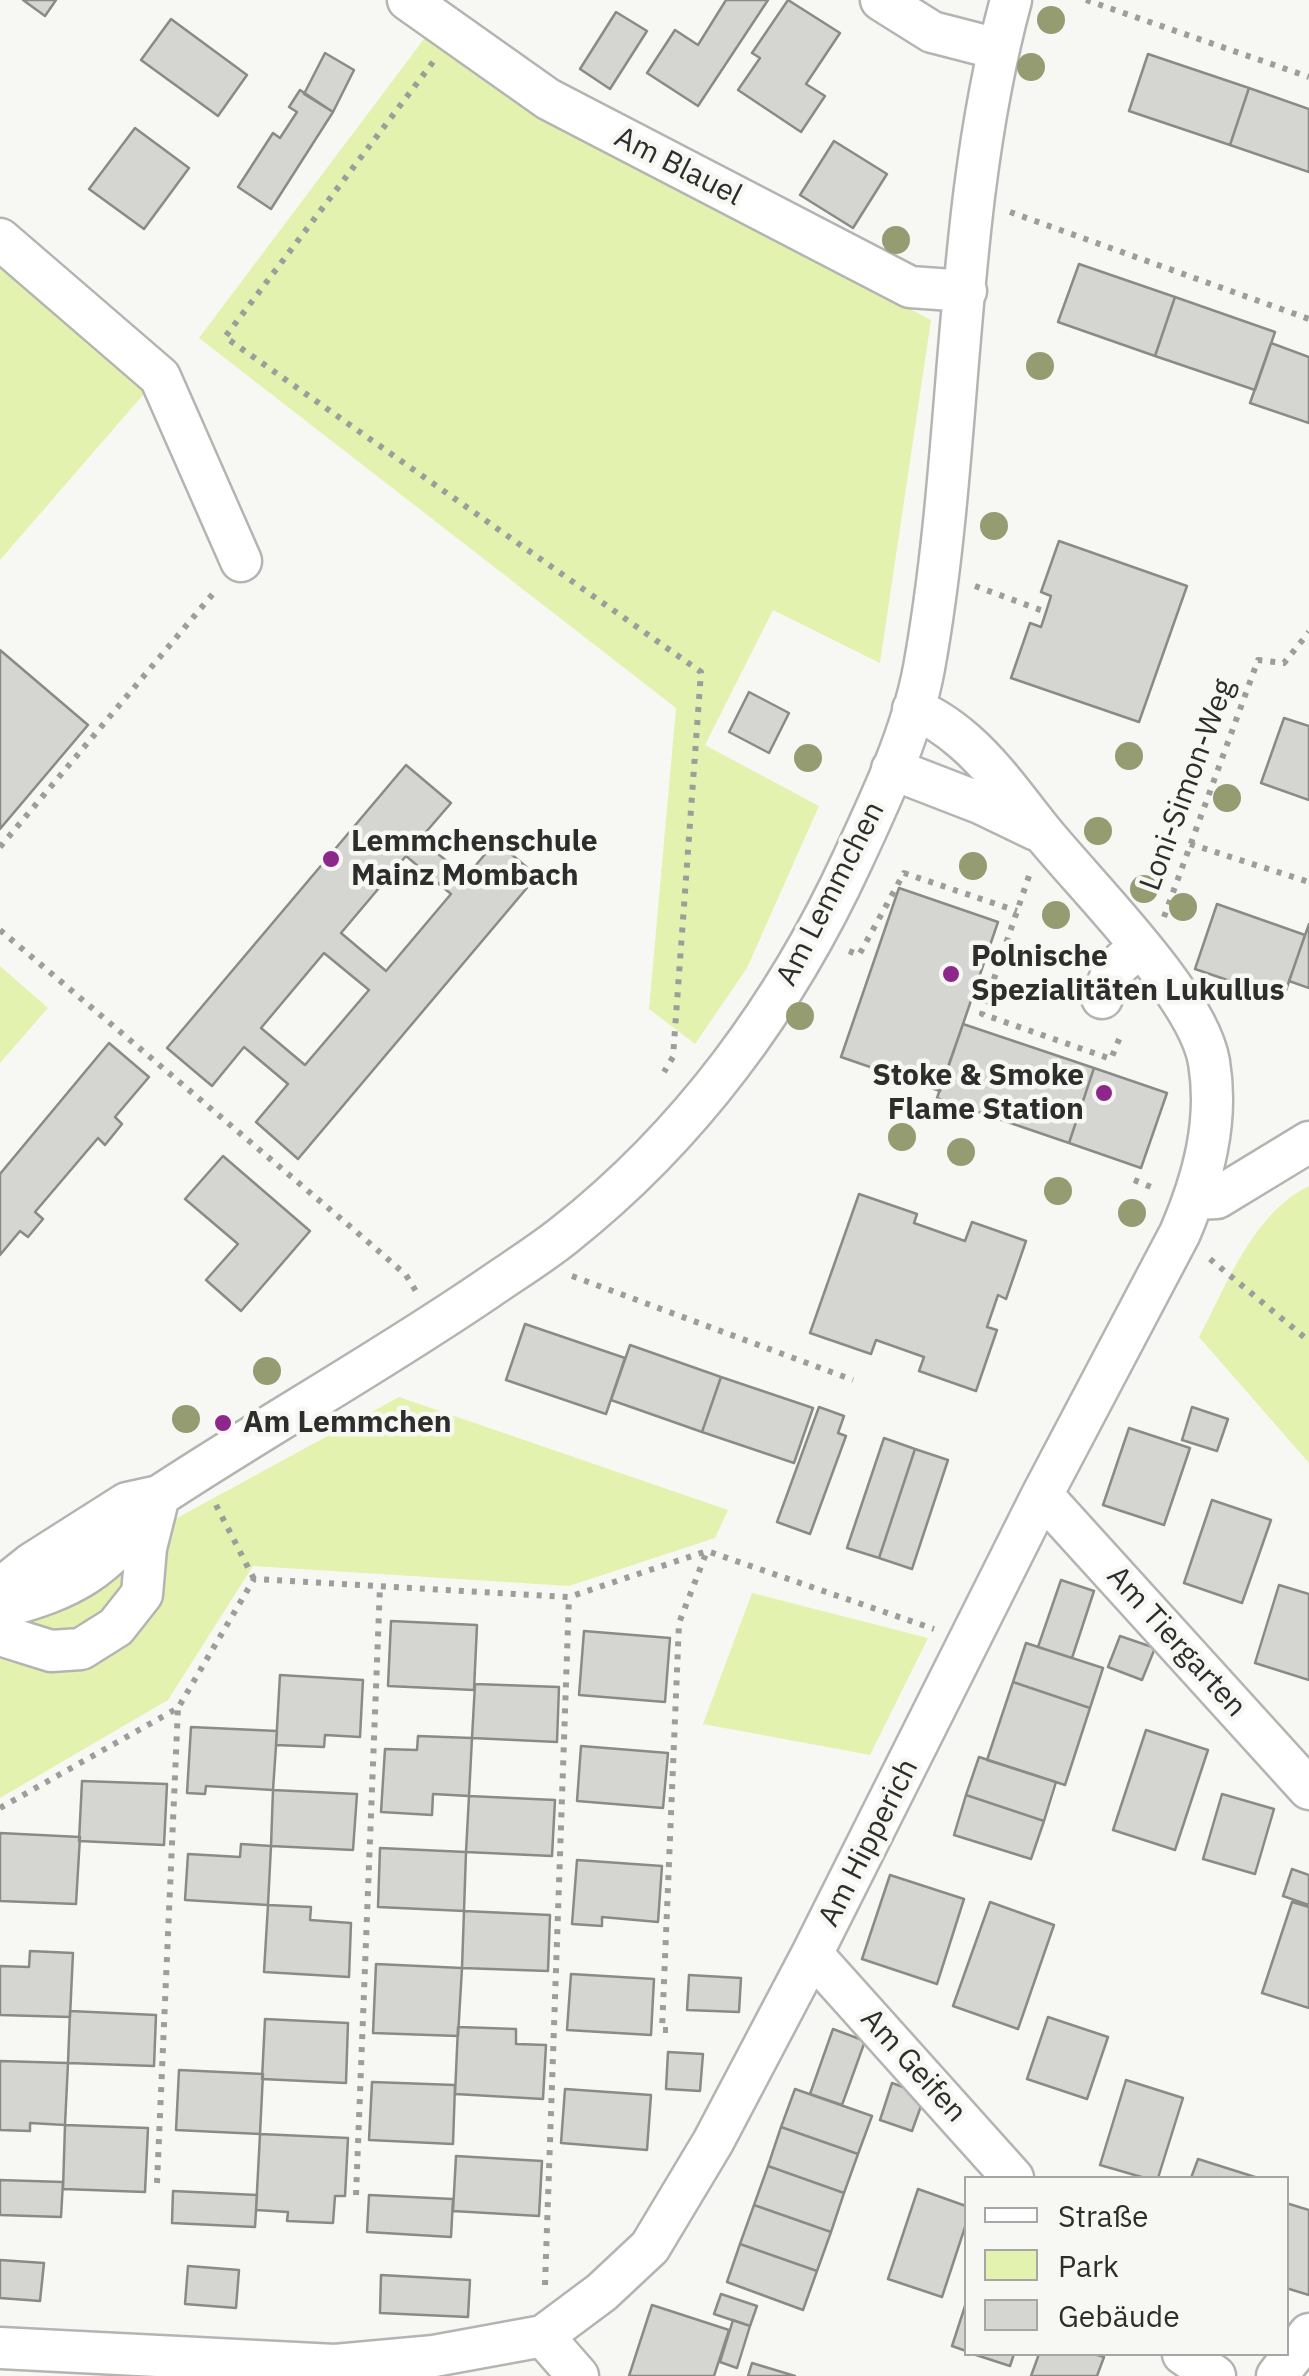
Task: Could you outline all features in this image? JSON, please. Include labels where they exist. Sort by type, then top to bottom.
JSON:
[{"type":"street","name":"Am Blauel","points":[[408,0],[548,99],[910,287],[966,291]]},
{"type":"street","points":[[881,0],[932,32],[998,49]]},
{"type":"street","name":"Am Lemmchen","points":[[0,1589],[127,1503],[159,1496],[434,1325],[561,1238],[658,1152],[749,1042],[806,956],[892,769],[923,674],[940,564],[977,176],[998,49],[1012,0]]},
{"type":"street","points":[[0,239],[160,377],[240,561]]},
{"type":"street","name":"Am Hipperich","points":[[0,2348],[348,2364],[434,2356],[602,2292],[650,2247],[713,2142],[812,1954],[1042,1495],[1209,1143],[1209,1060],[1200,1034],[1149,938],[1044,834],[979,754],[930,716],[913,709]]},
{"type":"street","name":"Am Hipperich","points":[[892,769],[980,803],[1044,834]]},
{"type":"street","points":[[1102,998],[1114,970],[1149,938]]},
{"type":"street","points":[[1177,1207],[1216,1198],[1309,1142]]},
{"type":"street","name":"Am Tiergarten","points":[[1042,1495],[1309,1789]]},
{"type":"street","points":[[0,1635],[51,1651],[81,1649],[116,1627],[142,1594],[146,1548],[159,1496]]},
{"type":"street","name":"Am Lemmchen","points":[[0,1608],[51,1594],[84,1578],[125,1542],[159,1496]]},
{"type":"street","name":"Am Geifen","points":[[812,1954],[1010,2176]]},
{"type":"street","points":[[544,2317],[578,2376]]},
{"type":"street","points":[[1277,2376],[1309,2334]]},
{"type":"street","points":[[1186,2356],[1215,2376]]},
{"type":"path","points":[[1086,0],[1309,77]]},
{"type":"path","points":[[455,33],[225,337],[701,672],[673,1057],[664,1072]]},
{"type":"path","points":[[1006,210],[1309,319]]},
{"type":"path","points":[[0,847],[240,561]]},
{"type":"path","points":[[960,581],[1046,612]]},
{"type":"path","name":"Loni-Simon-Weg","points":[[1149,938],[1190,844],[1258,660],[1284,663],[1309,632]]},
{"type":"path","points":[[1002,1021],[982,1014],[1044,834]]},
{"type":"path","points":[[1190,844],[1309,882]]},
{"type":"path","points":[[848,951],[859,955],[904,872],[1017,911]]},
{"type":"path","points":[[0,930],[366,1240],[406,1276],[418,1295]]},
{"type":"path","points":[[1134,1180],[1177,1207],[1309,1341]]},
{"type":"path","points":[[570,1275],[852,1380]]},
{"type":"path","points":[[210,1494],[254,1579]]},
{"type":"path","points":[[254,1579],[569,1597],[707,1551],[948,1634]]},
{"type":"path","points":[[668,2030],[662,2030],[675,1805],[679,1623],[707,1551]]},
{"type":"path","points":[[158,2183],[178,1708],[254,1579]]},
{"type":"path","points":[[356,2194],[380,1586]]},
{"type":"path","points":[[544,2317],[569,1597]]},
{"type":"path","points":[[0,1808],[178,1708]]},
{"type":"green space","points":[[427,35],[539,111],[931,320],[880,663],[773,610],[705,745],[819,806],[747,968],[695,1044],[649,1009],[676,708],[199,338]]},
{"type":"green space","points":[[0,258],[149,388],[0,560]]},
{"type":"green space","points":[[0,966],[48,1008],[0,1063]]},
{"type":"green space","points":[[1309,1186],[1309,1463],[1199,1337],[1257,1232],[1289,1198]]},
{"type":"green space","points":[[399,1397],[728,1510],[715,1538],[569,1586],[253,1566],[168,1700],[0,1798],[0,1630],[155,1530]]},
{"type":"green space","points":[[752,1593],[928,1638],[870,1755],[703,1724]]},
{"type":"building","points":[[23,0],[56,0],[45,16]]},
{"type":"building","points":[[726,0],[768,0],[698,106],[647,73],[675,30],[698,45]]},
{"type":"building","points":[[788,0],[840,33],[806,84],[825,96],[801,132],[738,90],[760,58],[752,53]]},
{"type":"building","points":[[616,12],[647,31],[610,89],[580,69]]},
{"type":"building","points":[[171,19],[247,75],[218,116],[141,60]]},
{"type":"building","points":[[325,53],[354,70],[333,112],[304,94]]},
{"type":"building","points":[[1148,54],[1249,88],[1230,145],[1129,111]]},
{"type":"building","points":[[1249,88],[1309,109],[1309,172],[1230,145]]},
{"type":"building","points":[[300,90],[333,112],[271,209],[238,187],[273,133],[280,138],[297,112],[289,107]]},
{"type":"building","points":[[135,128],[189,168],[144,229],[89,189]]},
{"type":"building","points":[[834,141],[887,174],[853,228],[800,195]]},
{"type":"building","points":[[1079,264],[1175,297],[1155,356],[1058,322]]},
{"type":"building","points":[[1175,297],[1275,332],[1255,390],[1155,356]]},
{"type":"building","points":[[1271,343],[1309,357],[1309,423],[1250,403]]},
{"type":"building","points":[[1059,541],[1187,586],[1139,722],[1011,678],[1030,623],[1041,627],[1051,596],[1041,592]]},
{"type":"building","points":[[0,650],[88,725],[0,829]]},
{"type":"building","points":[[749,692],[789,713],[769,753],[729,732]]},
{"type":"building","points":[[1284,718],[1309,726],[1309,800],[1261,783]]},
{"type":"building","points":[[406,765],[451,803],[420,839],[466,877],[496,841],[537,876],[298,1159],[256,1122],[288,1084],[244,1047],[212,1086],[167,1048]],"holes":[[[406,856],[451,894],[386,971],[341,933]],[[324,953],[369,990],[305,1065],[261,1028]]]},
{"type":"building","points":[[899,888],[998,922],[940,1091],[841,1057]]},
{"type":"building","points":[[1217,904],[1305,935],[1283,999],[1195,969]]},
{"type":"building","points":[[1309,924],[1309,988],[1289,981]]},
{"type":"building","points":[[963,1024],[1094,1068],[1069,1143],[937,1098]]},
{"type":"building","points":[[109,1043],[149,1077],[115,1117],[122,1124],[105,1145],[98,1138],[35,1212],[43,1219],[28,1237],[20,1231],[0,1255],[0,1174]]},
{"type":"building","points":[[1094,1068],[1167,1093],[1141,1168],[1069,1143]]},
{"type":"building","points":[[223,1156],[310,1231],[241,1311],[206,1280],[238,1244],[185,1199]]},
{"type":"building","points":[[859,1194],[917,1214],[914,1223],[965,1241],[972,1222],[1026,1241],[1006,1299],[998,1295],[987,1327],[997,1330],[976,1391],[919,1371],[924,1357],[876,1340],[871,1354],[810,1333]]},
{"type":"building","points":[[525,1324],[625,1358],[606,1414],[506,1380]]},
{"type":"building","points":[[630,1345],[721,1377],[702,1432],[611,1400]]},
{"type":"building","points":[[721,1377],[813,1408],[794,1463],[702,1432]]},
{"type":"building","points":[[819,1407],[844,1416],[838,1433],[846,1436],[810,1534],[777,1522]]},
{"type":"building","points":[[1192,1407],[1228,1419],[1217,1451],[1182,1440]]},
{"type":"building","points":[[1129,1428],[1190,1448],[1164,1525],[1103,1505]]},
{"type":"building","points":[[884,1438],[915,1449],[879,1558],[847,1548]]},
{"type":"building","points":[[915,1449],[948,1460],[912,1569],[879,1558]]},
{"type":"building","points":[[1212,1500],[1271,1520],[1242,1603],[1184,1583]]},
{"type":"building","points":[[1061,1580],[1094,1591],[1072,1658],[1038,1647]]},
{"type":"building","points":[[1279,1585],[1309,1594],[1309,1680],[1255,1663]]},
{"type":"building","points":[[391,1621],[477,1625],[474,1690],[388,1686]]},
{"type":"building","points":[[584,1631],[670,1638],[665,1702],[579,1695]]},
{"type":"building","points":[[1120,1636],[1155,1648],[1142,1680],[1108,1667]]},
{"type":"building","points":[[1026,1643],[1103,1668],[1090,1708],[1013,1682]]},
{"type":"building","points":[[280,1675],[363,1680],[360,1737],[325,1735],[324,1747],[276,1745]]},
{"type":"building","points":[[1013,1682],[1090,1708],[1065,1785],[987,1760]]},
{"type":"building","points":[[475,1684],[559,1687],[557,1742],[472,1738]]},
{"type":"building","points":[[191,1727],[277,1731],[273,1790],[206,1786],[205,1794],[187,1793]]},
{"type":"building","points":[[1146,1730],[1208,1750],[1175,1850],[1113,1830]]},
{"type":"building","points":[[418,1736],[472,1738],[469,1796],[433,1794],[432,1815],[381,1812],[385,1749],[417,1750]]},
{"type":"building","points":[[581,1746],[668,1753],[663,1808],[577,1801]]},
{"type":"building","points":[[979,1757],[1056,1782],[1044,1821],[966,1795]]},
{"type":"building","points":[[82,1781],[167,1784],[164,1845],[79,1841]]},
{"type":"building","points":[[273,1790],[357,1794],[353,1850],[271,1846]]},
{"type":"building","points":[[1222,1794],[1274,1809],[1255,1874],[1203,1859]]},
{"type":"building","points":[[966,1795],[1044,1821],[1031,1859],[954,1835]]},
{"type":"building","points":[[469,1796],[555,1800],[552,1856],[466,1852]]},
{"type":"building","points":[[0,1833],[80,1837],[76,1904],[0,1901]]},
{"type":"building","points":[[241,1844],[271,1846],[268,1905],[185,1900],[188,1854],[240,1857]]},
{"type":"building","points":[[380,1848],[466,1852],[464,1911],[378,1907]]},
{"type":"building","points":[[577,1860],[662,1866],[658,1922],[602,1917],[602,1926],[572,1924]]},
{"type":"building","points":[[1292,1869],[1309,1875],[1309,1905],[1283,1896]]},
{"type":"building","points":[[890,1875],[964,1899],[937,1984],[862,1959]]},
{"type":"building","points":[[990,1902],[1054,1925],[1018,2029],[953,2006]]},
{"type":"building","points":[[1292,1902],[1309,1907],[1309,2008],[1262,1993]]},
{"type":"building","points":[[268,1905],[311,1907],[310,1920],[351,1923],[349,1977],[264,1972]]},
{"type":"building","points":[[464,1911],[550,1915],[548,1971],[462,1968]]},
{"type":"building","points":[[30,1951],[73,1953],[70,2017],[0,2015],[0,1966],[29,1967]]},
{"type":"building","points":[[376,1964],[462,1968],[458,2036],[373,2033]]},
{"type":"building","points":[[571,1974],[654,1979],[651,2035],[567,2030]]},
{"type":"building","points":[[689,1975],[741,1978],[739,2012],[687,2010]]},
{"type":"building","points":[[70,2011],[156,2015],[154,2066],[68,2063]]},
{"type":"building","points":[[1048,2017],[1108,2037],[1087,2099],[1027,2079]]},
{"type":"building","points":[[265,2019],[348,2023],[346,2083],[262,2079]]},
{"type":"building","points":[[458,2027],[516,2029],[516,2044],[546,2045],[543,2099],[455,2094]]},
{"type":"building","points":[[833,2029],[865,2041],[842,2105],[810,2094]]},
{"type":"building","points":[[668,2052],[703,2054],[700,2091],[666,2089]]},
{"type":"building","points":[[0,2061],[68,2063],[65,2125],[30,2123],[30,2131],[0,2130]]},
{"type":"building","points":[[179,2070],[263,2074],[260,2134],[176,2130]]},
{"type":"building","points":[[1126,2080],[1183,2098],[1159,2176],[1138,2176],[1100,2165]]},
{"type":"building","points":[[372,2082],[455,2085],[453,2144],[369,2140]]},
{"type":"building","points":[[892,2083],[925,2095],[912,2131],[880,2120]]},
{"type":"building","points":[[565,2089],[651,2095],[647,2150],[561,2143]]},
{"type":"building","points":[[795,2089],[872,2116],[858,2154],[781,2127]]},
{"type":"building","points":[[65,2125],[148,2128],[145,2192],[63,2189]]},
{"type":"building","points":[[781,2127],[858,2154],[844,2193],[768,2166]]},
{"type":"building","points":[[260,2134],[348,2138],[345,2196],[335,2196],[333,2223],[287,2221],[288,2212],[256,2210]]},
{"type":"building","points":[[456,2156],[542,2161],[539,2216],[453,2211]]},
{"type":"building","points":[[1198,2159],[1252,2176],[1192,2176]]},
{"type":"building","points":[[768,2166],[844,2193],[831,2232],[754,2205]]},
{"type":"building","points":[[0,2180],[63,2182],[61,2217],[0,2215]]},
{"type":"building","points":[[918,2189],[964,2205],[964,2230],[942,2297],[888,2279]]},
{"type":"building","points":[[173,2191],[257,2195],[255,2227],[172,2223]]},
{"type":"building","points":[[369,2195],[453,2199],[451,2237],[367,2232]]},
{"type":"building","points":[[1289,2204],[1309,2210],[1309,2295],[1289,2289]]},
{"type":"building","points":[[754,2205],[831,2232],[817,2271],[740,2244]]},
{"type":"building","points":[[740,2244],[817,2271],[803,2310],[727,2282]]},
{"type":"building","points":[[0,2260],[44,2263],[40,2301],[0,2298]]},
{"type":"building","points":[[188,2266],[239,2270],[236,2308],[185,2304]]},
{"type":"building","points":[[381,2275],[470,2280],[468,2317],[380,2313]]},
{"type":"building","points":[[721,2294],[757,2306],[750,2326],[714,2314]]},
{"type":"building","points":[[652,2305],[729,2330],[714,2376],[629,2376]]},
{"type":"building","points":[[964,2309],[964,2350],[952,2346]]},
{"type":"building","points":[[733,2320],[750,2326],[737,2368],[720,2362]]},
{"type":"building","points":[[979,2356],[1013,2356],[1010,2366]]},
{"type":"building","points":[[1038,2356],[1104,2357],[1097,2376],[1031,2376]]},
{"type":"building","points":[[752,2363],[795,2376],[748,2376]]},
{"type":"place","name":"Lemmchenschule Mainz Mombach","points":[[331,859]]},
{"type":"place","name":"Polnische Spezialitäten Lukullus","points":[[951,974]]},
{"type":"place","name":"Stoke & Smoke Flame Station","points":[[1104,1093]]},
{"type":"place","name":"Am Lemmchen","points":[[223,1423]]}]
